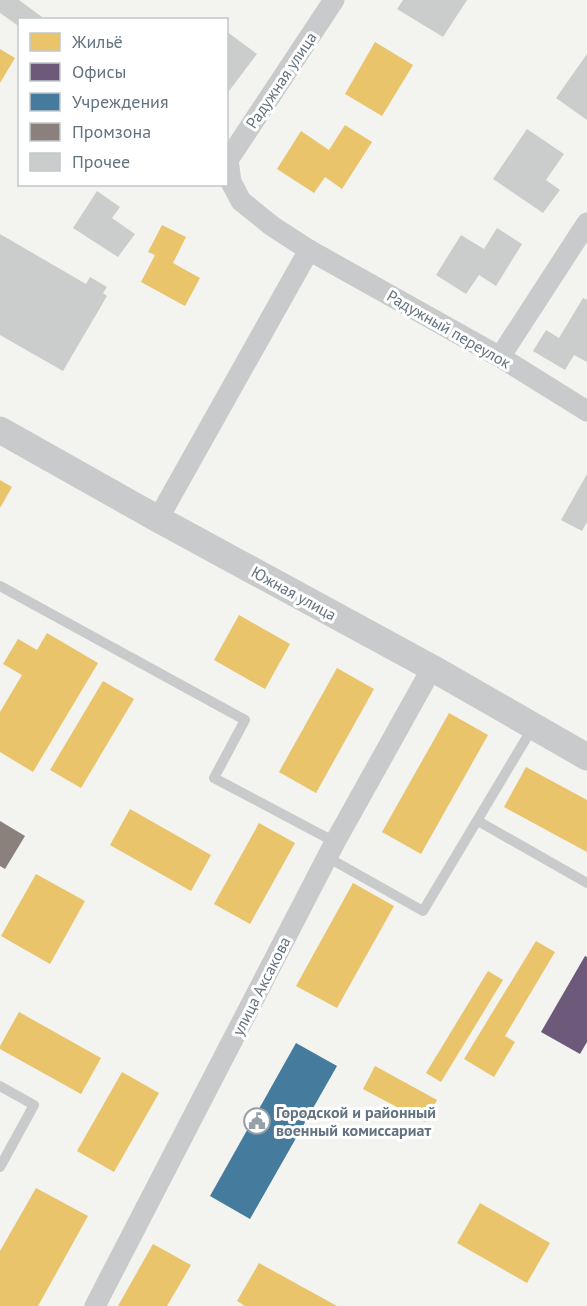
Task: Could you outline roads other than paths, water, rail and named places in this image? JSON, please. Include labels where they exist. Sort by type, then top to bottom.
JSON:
[{"type":"street","name":"Радужная улица","points":[[228,160],[334,0]]},
{"type":"street","name":"Радужный переулок","points":[[228,160],[231,182],[241,201],[272,226],[309,250],[500,357],[587,411]]},
{"type":"street","points":[[500,357],[587,223]]},
{"type":"street","points":[[158,519],[309,250]]},
{"type":"street","name":"Южная улица","points":[[0,430],[432,668],[587,757]]},
{"type":"street","name":"улица Аксакова","points":[[95,1306],[331,849],[432,668]]},
{"type":"lane","points":[[0,586],[245,720],[214,778],[331,849],[423,911],[533,726]]},
{"type":"lane","points":[[478,821],[587,883]]},
{"type":"lane","points":[[0,1086],[34,1105],[0,1167]]},
{"type":"place","name":"Городской и районный военный комиссариат","points":[[257,1121]]}]
